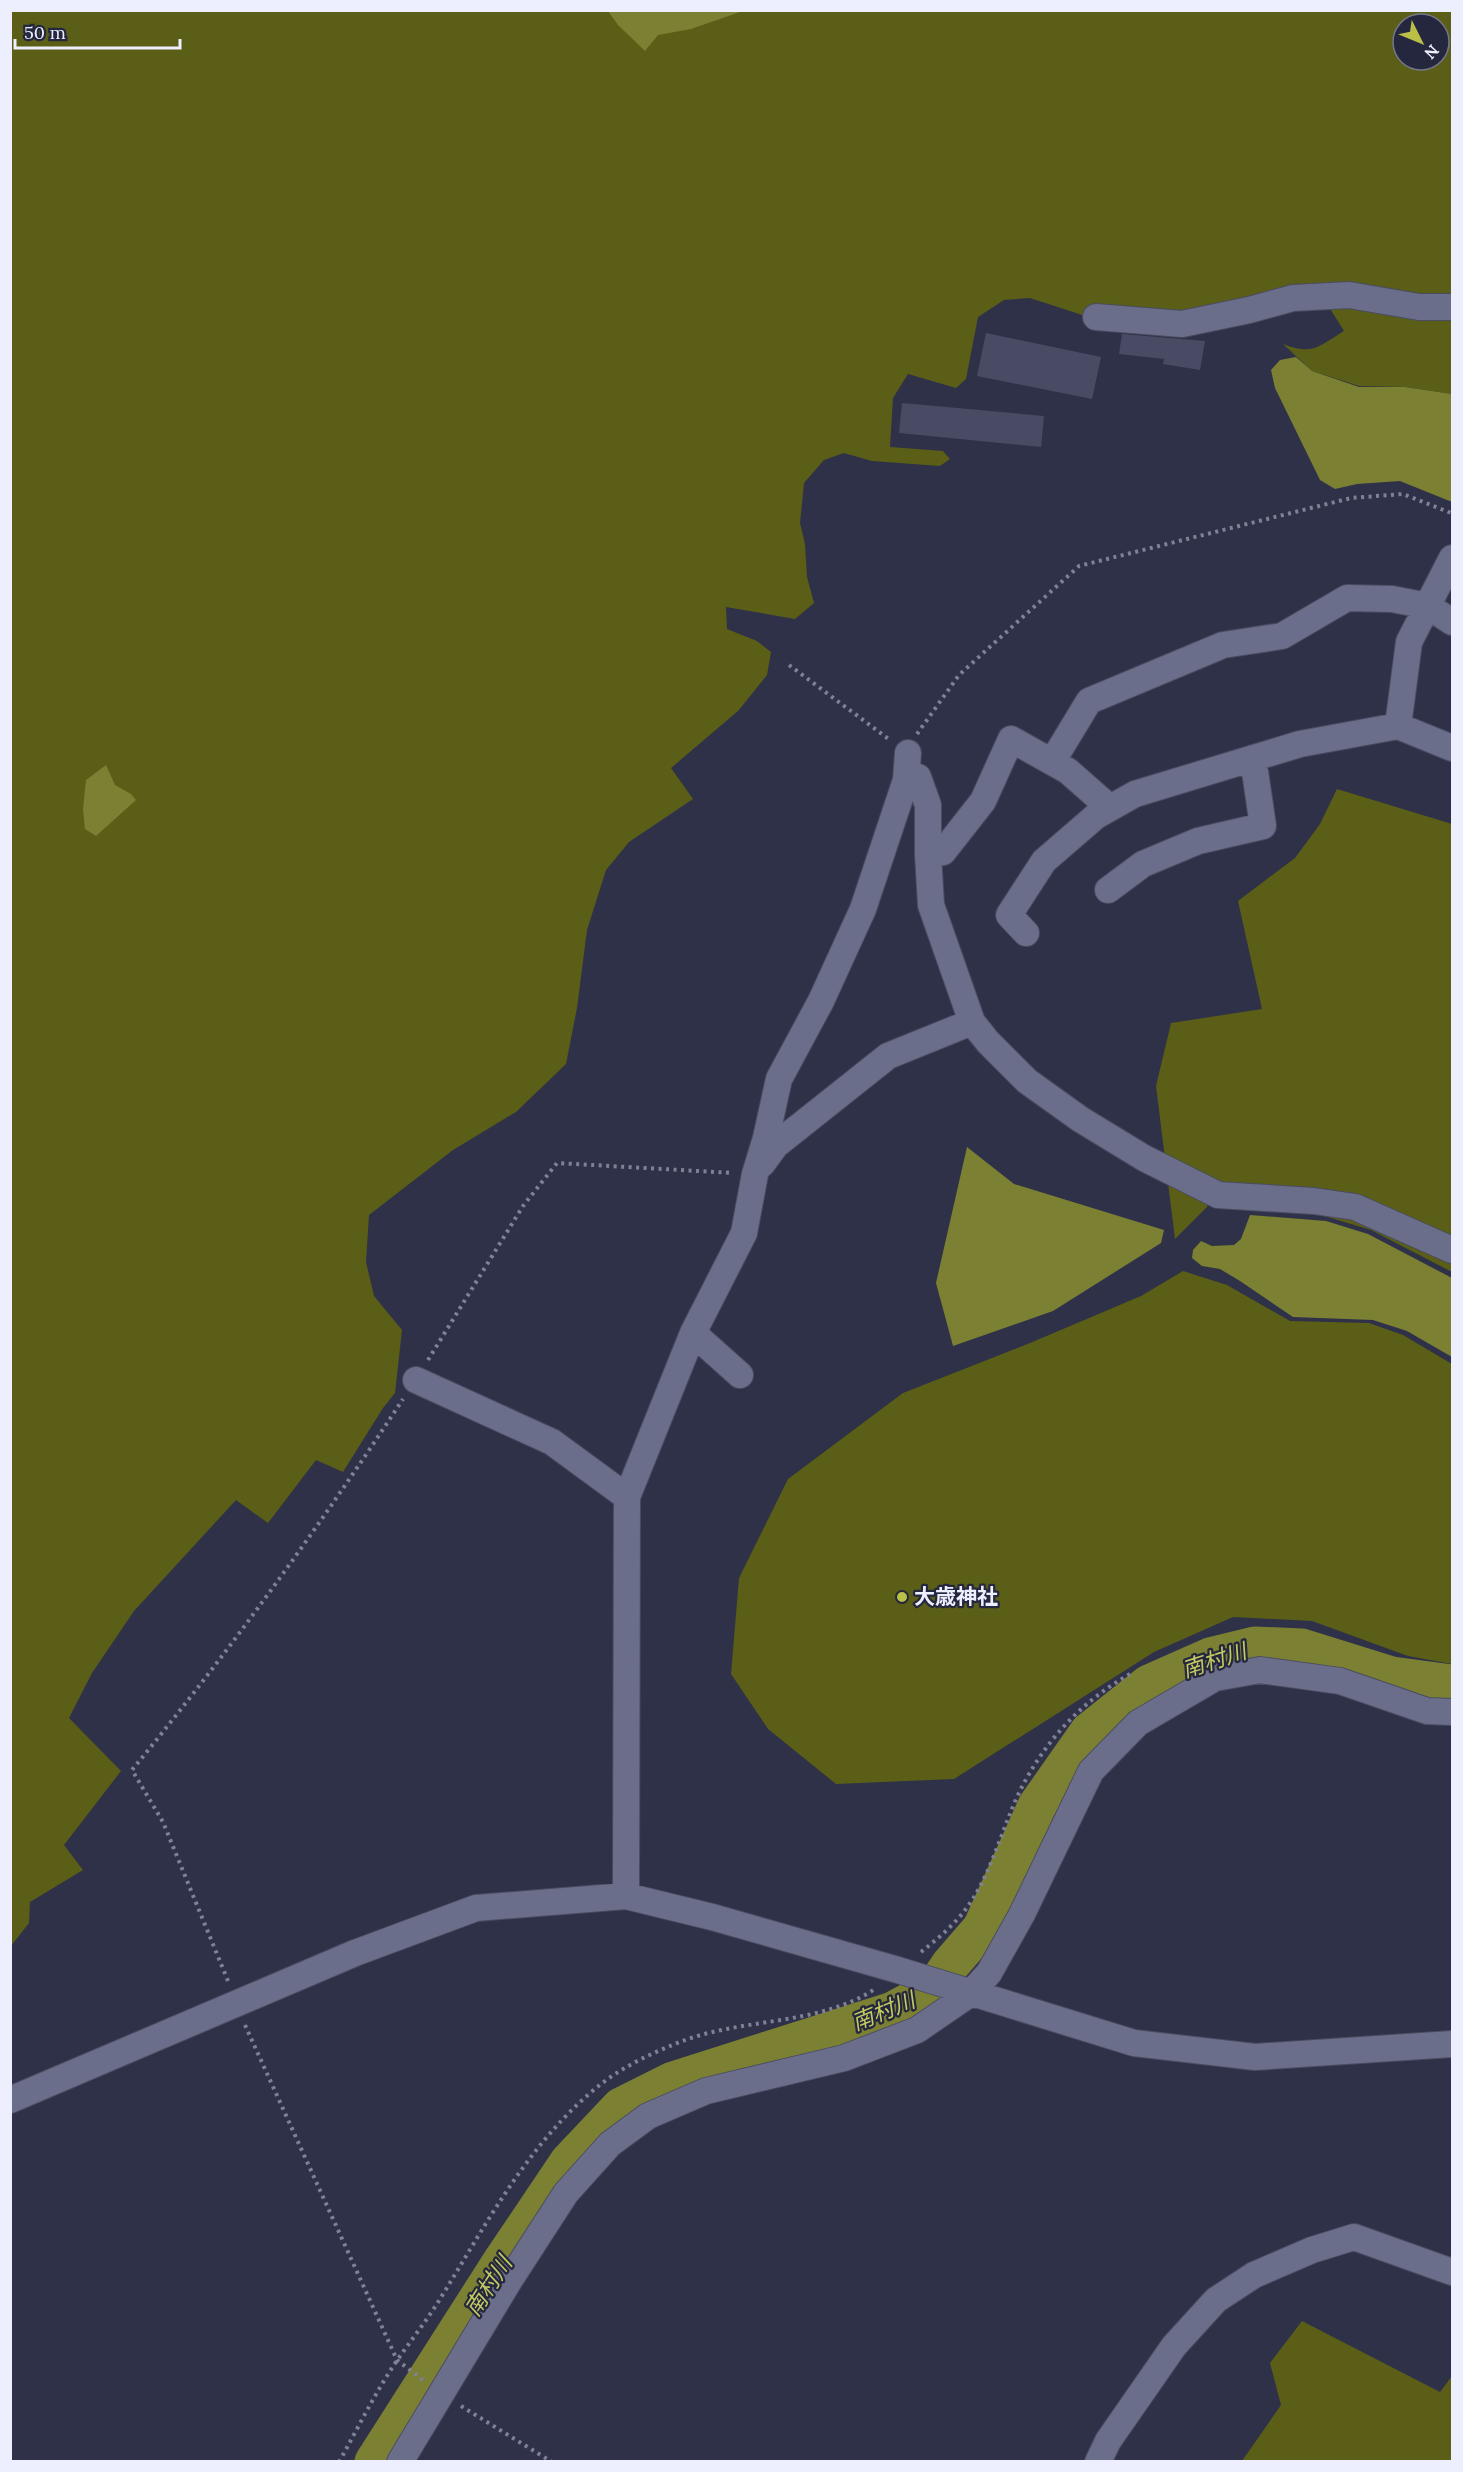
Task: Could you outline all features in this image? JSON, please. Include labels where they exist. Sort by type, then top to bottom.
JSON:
[{"type":"street","points":[[1096,317],[1182,324],[1293,298],[1349,295],[1419,307],[1452,307]]},
{"type":"street","points":[[1398,726],[1409,642],[1452,558]]},
{"type":"street","points":[[1052,762],[1089,701],[1223,645],[1282,636],[1347,597],[1392,599],[1428,606],[1452,622]]},
{"type":"street","points":[[1026,933],[1009,915],[1044,861],[1096,816],[1135,794],[1300,744],[1398,726],[1452,748]]},
{"type":"street","points":[[928,854],[943,852],[983,801],[1011,739],[1068,771],[1110,808]]},
{"type":"street","points":[[1108,890],[1143,864],[1198,841],[1263,826],[1253,758]]},
{"type":"street","points":[[907,762],[918,777],[928,805],[931,905],[972,1022],[988,1042],[1027,1081],[1080,1119],[1144,1158],[1218,1196],[1314,1201],[1355,1207],[1452,1250]]},
{"type":"street","points":[[626,1896],[627,1497],[693,1332],[744,1233],[755,1174],[766,1138],[779,1079],[821,1001],[863,909],[896,815],[907,762]]},
{"type":"street","points":[[755,1174],[777,1144],[888,1056],[972,1022]]},
{"type":"street","points":[[693,1332],[740,1375]]},
{"type":"street","points":[[416,1380],[552,1442],[627,1497]]},
{"type":"street","points":[[400,2462],[508,2281],[566,2193],[610,2144],[648,2116],[706,2091],[844,2058],[917,2030],[971,1993],[989,1973],[1022,1914],[1091,1771],[1138,1724],[1215,1678],[1260,1670],[1340,1681],[1427,1711],[1452,1713]]},
{"type":"street","points":[[10,2100],[355,1953],[476,1908],[626,1896],[712,1917],[898,1970],[1134,2043],[1255,2057],[1452,2044]]},
{"type":"street","points":[[1098,2462],[1108,2441],[1174,2346],[1216,2300],[1254,2275],[1312,2250],[1354,2237],[1452,2272]]},
{"type":"path","points":[[789,665],[907,762],[920,727],[959,675],[1079,566],[1352,498],[1403,495],[1451,513]]},
{"type":"path","points":[[237,2003],[163,1822],[132,1770],[196,1692],[363,1460],[416,1380],[523,1206],[557,1163],[755,1174]]},
{"type":"path","points":[[339,2462],[397,2360],[423,2326],[502,2197],[560,2122],[596,2088],[630,2065],[677,2043],[737,2026],[829,2009],[861,1998],[898,1970],[958,1919],[974,1899],[1023,1784],[1042,1754],[1065,1725],[1104,1689],[1132,1673]]},
{"type":"path","points":[[249,2038],[397,2360],[441,2393],[552,2462]]},
{"type":"shaded area","points":[[11,11],[1452,11],[1452,394],[1405,387],[1359,386],[1312,371],[1283,344],[1293,348],[1315,348],[1344,331],[1329,307],[1311,305],[1122,328],[1030,298],[1004,300],[978,317],[966,379],[956,388],[908,374],[893,398],[890,447],[943,451],[950,459],[940,466],[872,461],[844,453],[824,460],[804,483],[800,523],[805,544],[807,577],[814,603],[795,619],[726,607],[727,629],[757,641],[771,652],[767,675],[738,711],[671,768],[693,799],[629,842],[606,870],[587,930],[577,1008],[566,1064],[516,1112],[453,1150],[369,1215],[366,1262],[374,1296],[402,1330],[395,1393],[343,1472],[316,1460],[268,1523],[236,1500],[134,1611],[92,1673],[69,1718],[121,1771],[64,1845],[83,1870],[30,1902],[29,1923],[11,1946]]},
{"type":"shaded area","points":[[608,11],[743,11],[691,29],[658,35],[645,51],[618,25]]},
{"type":"shaded area","points":[[1296,357],[1312,371],[1359,387],[1405,387],[1452,394],[1452,502],[1400,481],[1357,484],[1335,489],[1320,480],[1275,388],[1271,370],[1280,360]]},
{"type":"shaded area","points":[[106,765],[115,785],[131,794],[136,800],[96,836],[85,829],[83,809],[86,780]]},
{"type":"shaded area","points":[[1337,789],[1452,824],[1452,1272],[1371,1230],[1214,1183],[1207,1207],[1175,1239],[1156,1086],[1171,1023],[1262,1009],[1238,901],[1295,858],[1320,824]]},
{"type":"shaded area","points":[[967,1147],[1014,1184],[1164,1230],[1161,1243],[1053,1311],[953,1346],[936,1283]]},
{"type":"shaded area","points":[[1250,1215],[1326,1221],[1368,1234],[1452,1278],[1452,1357],[1407,1331],[1373,1320],[1293,1317],[1220,1269],[1202,1266],[1192,1258],[1193,1250],[1201,1241],[1212,1246],[1234,1245],[1241,1239]]},
{"type":"shaded area","points":[[1183,1271],[1227,1285],[1290,1321],[1369,1323],[1403,1335],[1452,1364],[1452,1664],[1408,1656],[1312,1621],[1233,1617],[1154,1652],[954,1779],[836,1784],[768,1729],[731,1674],[739,1578],[788,1479],[903,1393],[1141,1296]]},
{"type":"shaded area","points":[[1302,2321],[1440,2392],[1452,2376],[1452,2461],[1242,2461],[1281,2405],[1270,2363]]},
{"type":"building","points":[[986,333],[1101,357],[1092,399],[977,376]]},
{"type":"building","points":[[1122,334],[1205,341],[1200,370],[1163,364],[1164,359],[1119,354]]},
{"type":"building","points":[[902,403],[1044,416],[1041,447],[899,433]]},
{"type":"waterway","name":"南村川","points":[[374,2462],[501,2263],[569,2162],[621,2107],[673,2081],[893,2011],[934,1989],[950,1965],[982,1928],[1037,1806],[1089,1732],[1149,1684],[1210,1657],[1255,1646],[1302,1648],[1392,1676],[1452,1684]]},
{"type":"place","name":"大歳神社","points":[[902,1597]]}]
